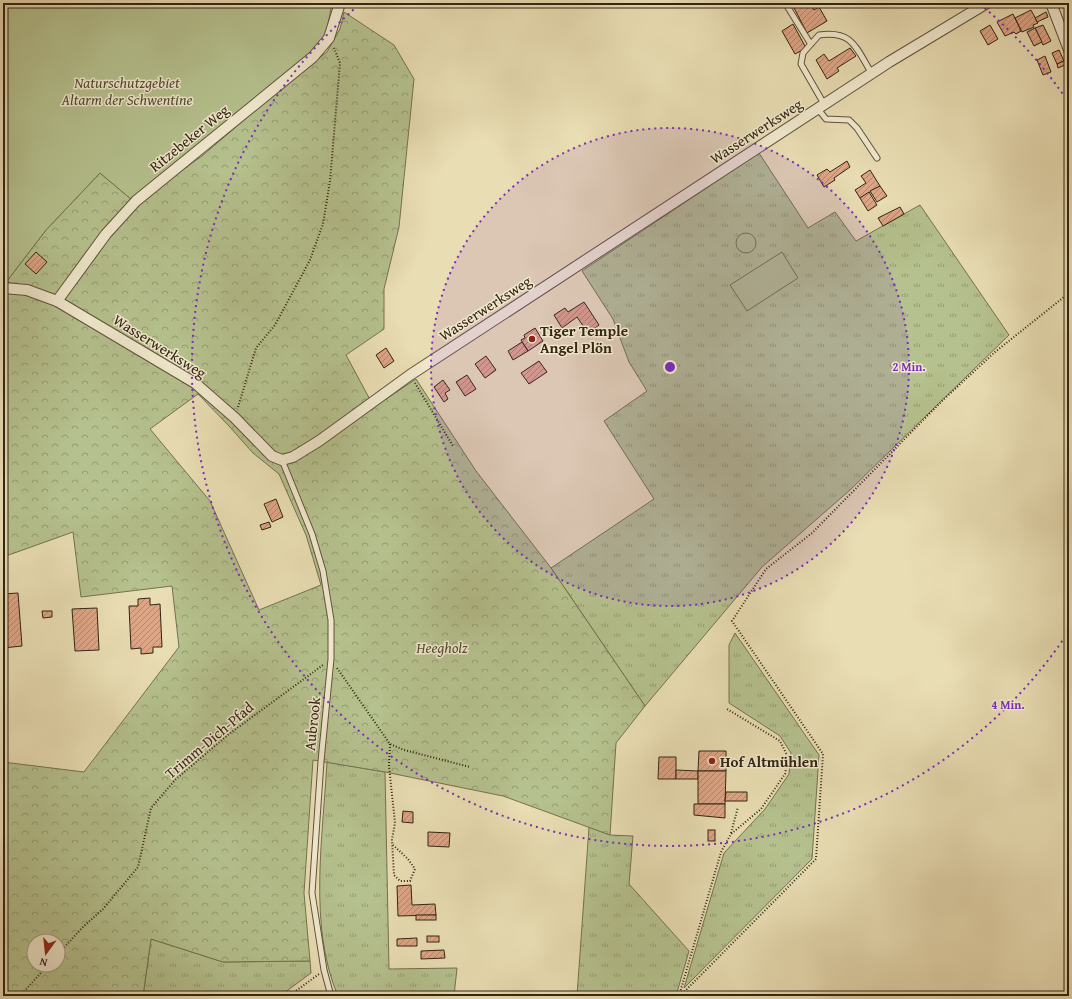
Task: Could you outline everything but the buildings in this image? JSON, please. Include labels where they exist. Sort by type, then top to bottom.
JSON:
[{"type":"street","name":"Ritzebeker Weg","points":[[57,301],[106,234],[136,201],[313,57],[329,38],[340,3]]},
{"type":"street","name":"Wasserwerksweg","points":[[3,288],[27,290],[57,301],[195,382],[235,418],[272,456],[282,460],[293,457],[319,441],[410,375],[821,106],[987,3]]},
{"type":"street","points":[[1050,3],[1069,50]]},
{"type":"lane","points":[[787,6],[810,43]]},
{"type":"lane","points":[[872,74],[850,40],[843,35],[834,33],[819,35],[810,43],[803,53],[801,64],[826,119],[849,120],[877,158]]},
{"type":"lane","name":"Aubrook","points":[[282,460],[312,534],[323,571],[331,620],[331,659],[321,761],[312,893],[324,970],[331,996]]},
{"type":"path","points":[[235,418],[256,348],[275,325],[310,260],[323,224],[330,181],[340,63],[329,38]]},
{"type":"path","points":[[679,996],[816,859],[823,754],[732,621],[766,569],[812,533],[942,401],[995,352],[1069,293]]},
{"type":"path","points":[[410,375],[453,446]]},
{"type":"path","points":[[331,659],[390,744],[404,750],[470,767]]},
{"type":"path","name":"Trimm-Dich-Pfad","points":[[66,945],[83,927],[103,910],[138,867],[151,808],[175,780],[229,734],[331,659]]},
{"type":"path","points":[[727,709],[780,741],[788,757],[785,774],[760,809],[731,834]]},
{"type":"path","points":[[390,744],[389,766],[395,824],[392,844],[394,875],[400,881],[410,882],[415,869],[408,859],[392,844]]},
{"type":"path","points":[[679,996],[721,852],[731,834],[738,808]]},
{"type":"path","points":[[289,996],[324,970]]},
{"type":"path","points":[[20,996],[41,973]]},
{"type":"green space","name":"Naturschutzgebiet Altarm der Schwentine","points":[[3,3],[332,3],[325,40],[132,200],[100,173],[46,230],[7,281],[3,282]]},
{"type":"green space","name":"Heegholz","points":[[344,12],[394,45],[414,79],[399,227],[384,289],[384,329],[346,355],[374,407],[416,379],[476,471],[551,568],[645,706],[616,743],[610,835],[503,796],[385,772],[313,760],[304,893],[310,961],[223,962],[151,939],[143,996],[3,996],[3,762],[84,772],[179,647],[172,586],[81,597],[73,532],[3,557],[3,294],[26,291],[7,281],[46,230],[100,173],[132,200],[137,202],[202,156],[286,84],[327,52],[340,29]],"holes":[[[198,394],[253,453],[279,474],[306,535],[321,585],[259,610],[210,501],[150,429]]]},
{"type":"green space","points":[[759,153],[808,228],[835,212],[856,241],[920,205],[1009,335],[850,490],[762,567],[645,706],[551,568],[654,499],[604,421],[647,391],[629,362],[613,319],[582,271]]},
{"type":"green space","points":[[742,233],[750,233],[756,239],[756,247],[750,253],[742,253],[736,247],[736,239]]},
{"type":"green space","points":[[782,252],[798,278],[747,311],[730,285]]},
{"type":"green space","points":[[735,633],[819,755],[812,859],[684,988],[724,853],[765,809],[789,774],[791,753],[780,736],[729,703],[729,645]]},
{"type":"green space","points":[[327,762],[385,772],[389,969],[457,968],[454,996],[338,996],[329,969],[323,941],[320,911],[321,850]]},
{"type":"green space","points":[[589,827],[610,835],[633,836],[629,884],[689,951],[676,996],[577,996]]},
{"type":"green space","points":[[151,939],[223,962],[310,961],[311,973],[280,996],[143,996]]},
{"type":"place","name":"Tiger Temple Angel Plön","points":[[532,339]]},
{"type":"place","name":"Hof Altmühlen","points":[[712,761]]}]
